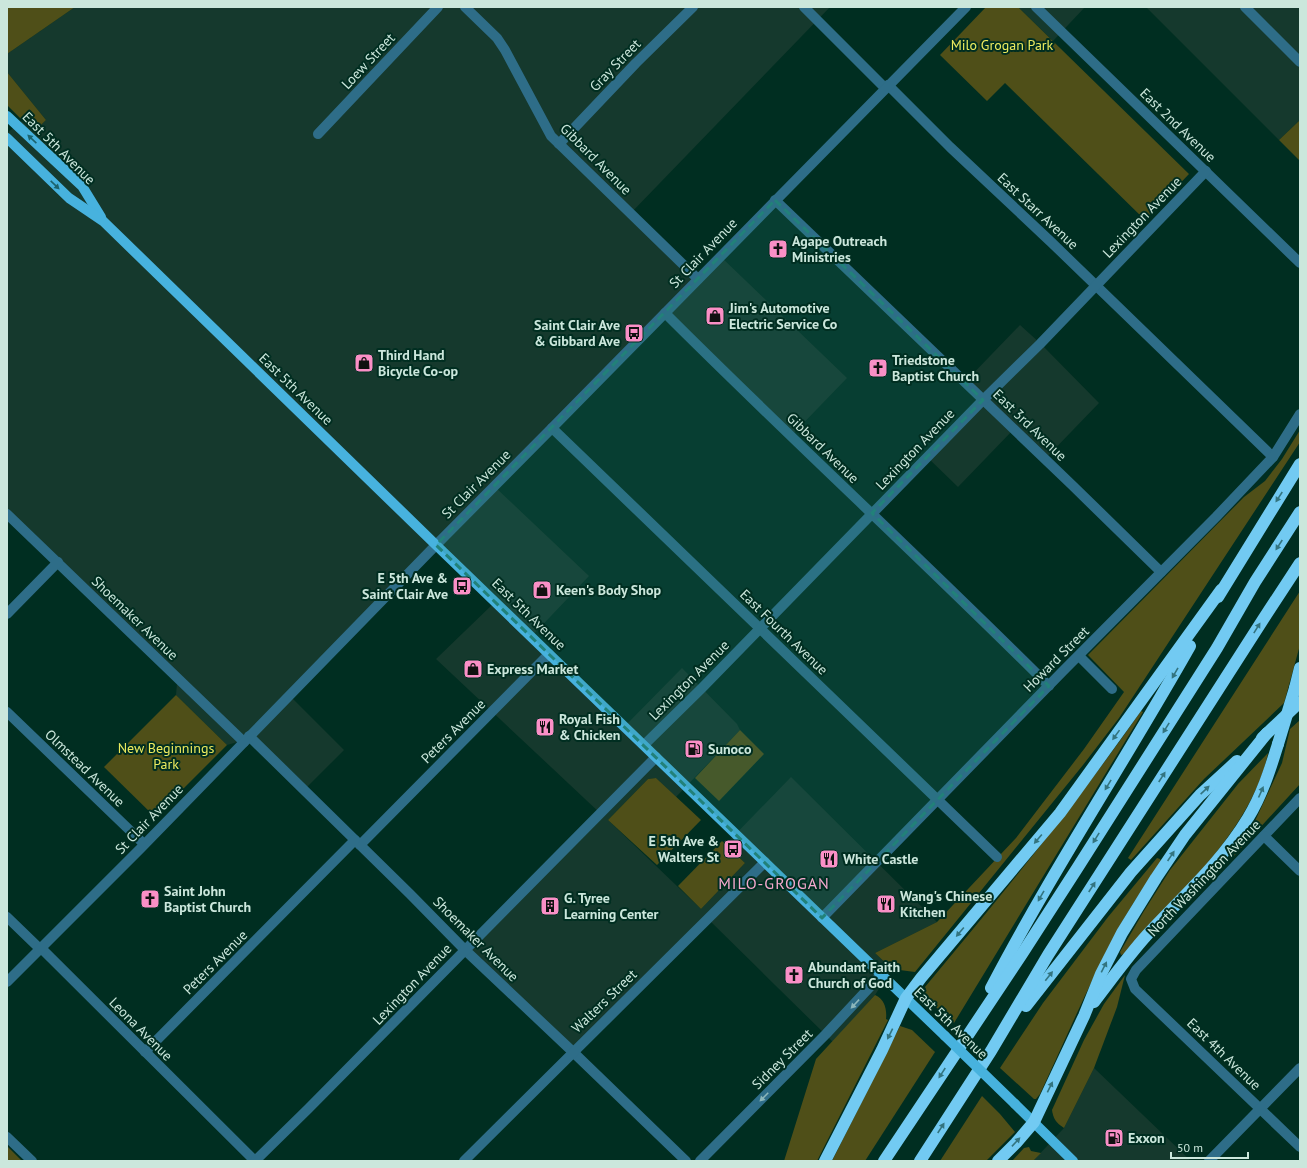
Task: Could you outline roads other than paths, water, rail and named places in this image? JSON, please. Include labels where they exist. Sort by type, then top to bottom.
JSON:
[{"type":"highway","points":[[963,1040],[1018,937],[1064,858],[1172,678],[1221,590],[1300,464]]},
{"type":"highway","points":[[884,1161],[1078,867],[1217,648],[1255,582],[1300,512]]},
{"type":"highway","points":[[920,1161],[991,1051],[1052,949],[1300,563]]},
{"type":"highway","points":[[825,1161],[885,1044],[906,998],[921,978],[1060,812],[1221,590]]},
{"type":"highway","points":[[1084,1016],[1120,967],[1146,936],[1192,890],[1218,860],[1234,840],[1249,817],[1261,793],[1278,744],[1300,668]]},
{"type":"highway","points":[[991,1051],[1070,948],[1131,872],[1200,795],[1300,702]]},
{"type":"highway","points":[[998,1161],[1034,1122],[1084,1016],[1101,974],[1122,933],[1156,878],[1185,835],[1267,733]]},
{"type":"main road","name":"East 5th Avenue","points":[[7,116],[82,186],[103,221]]},
{"type":"main road","name":"East 5th Avenue","points":[[7,138],[69,198],[103,221],[1074,1161]]},
{"type":"street","name":"Loew Street","points":[[318,134],[438,7]]},
{"type":"street","name":"Gibbard Avenue","points":[[465,7],[498,38],[551,136],[698,279]]},
{"type":"street","name":"Gray Street","points":[[559,144],[636,63],[693,7]]},
{"type":"street","name":"East Starr Avenue","points":[[804,7],[1096,285],[1273,457]]},
{"type":"street","name":"St Clair Avenue","points":[[7,982],[966,7]]},
{"type":"street","name":"East 2nd Avenue","points":[[1036,7],[1300,263]]},
{"type":"street","points":[[1245,7],[1300,62]]},
{"type":"street","name":"Lexington Avenue","points":[[644,745],[702,688],[983,400],[1040,344],[1206,171]]},
{"type":"street","name":"East 3rd Avenue","points":[[776,200],[1161,572]]},
{"type":"street","name":"Gibbard Avenue","points":[[665,313],[726,375],[1049,686]]},
{"type":"street","name":"Howard Street","points":[[822,918],[1161,572],[1216,518],[1273,457],[1300,414]]},
{"type":"street","name":"East Fourth Avenue","points":[[552,428],[997,857]]},
{"type":"street","name":"Shoemaker Avenue","points":[[7,514],[358,843],[465,950],[686,1161]]},
{"type":"street","points":[[7,614],[58,562]]},
{"type":"street","name":"Peters Avenue","points":[[145,1052],[550,654]]},
{"type":"street","points":[[1079,656],[1112,689]]},
{"type":"street","name":"Olmstead Avenue","points":[[7,712],[144,844]]},
{"type":"street","name":"Lexington Avenue","points":[[255,1161],[656,757]]},
{"type":"street","name":"North Washington Avenue","points":[[1131,979],[1136,970],[1300,798]]},
{"type":"street","points":[[1264,836],[1300,871]]},
{"type":"street","name":"Walters Street","points":[[464,1161],[765,862]]},
{"type":"street","name":"Leona Avenue","points":[[7,917],[255,1161]]},
{"type":"street","name":"Sidney Street","points":[[700,1161],[826,1034],[881,975]]},
{"type":"street","name":"East 4th Avenue","points":[[1131,979],[1135,989],[1300,1147]]},
{"type":"street","points":[[1209,1161],[1300,1068]]},
{"type":"street","points":[[7,1137],[32,1161]]},
{"type":"place","name":"Agape Outreach Ministries","points":[[778,249]]},
{"type":"place","name":"Jim's Automotive Electric Service Co","points":[[715,316]]},
{"type":"place","name":"Saint Clair Ave & Gibbard Ave","points":[[634,333]]},
{"type":"place","name":"Third Hand Bicycle Co-op","points":[[364,363]]},
{"type":"place","name":"Triedstone Baptist Church","points":[[878,368]]},
{"type":"place","name":"E 5th Ave & Saint Clair Ave","points":[[462,586]]},
{"type":"place","name":"Keen's Body Shop","points":[[542,590]]},
{"type":"place","name":"Express Market","points":[[473,669]]},
{"type":"place","name":"Royal Fish & Chicken","points":[[545,727]]},
{"type":"place","name":"Sunoco","points":[[694,749]]},
{"type":"place","name":"E 5th Ave & Walters St","points":[[733,849]]},
{"type":"place","name":"White Castle","points":[[829,859]]},
{"type":"place","name":"Saint John Baptist Church","points":[[150,899]]},
{"type":"place","name":"Wang's Chinese Kitchen","points":[[886,904]]},
{"type":"place","name":"G. Tyree Learning Center","points":[[550,906]]},
{"type":"place","name":"Abundant Faith Church of God","points":[[794,975]]},
{"type":"place","name":"Exxon","points":[[1114,1138]]},
{"type":"district","name":"MILO-GROGAN","points":[[774,883]]},
{"type":"park label","name":"Milo Grogan Park","points":[[1002,45]]},
{"type":"park label","name":"New Beginnings Park","points":[[166,756]]}]
